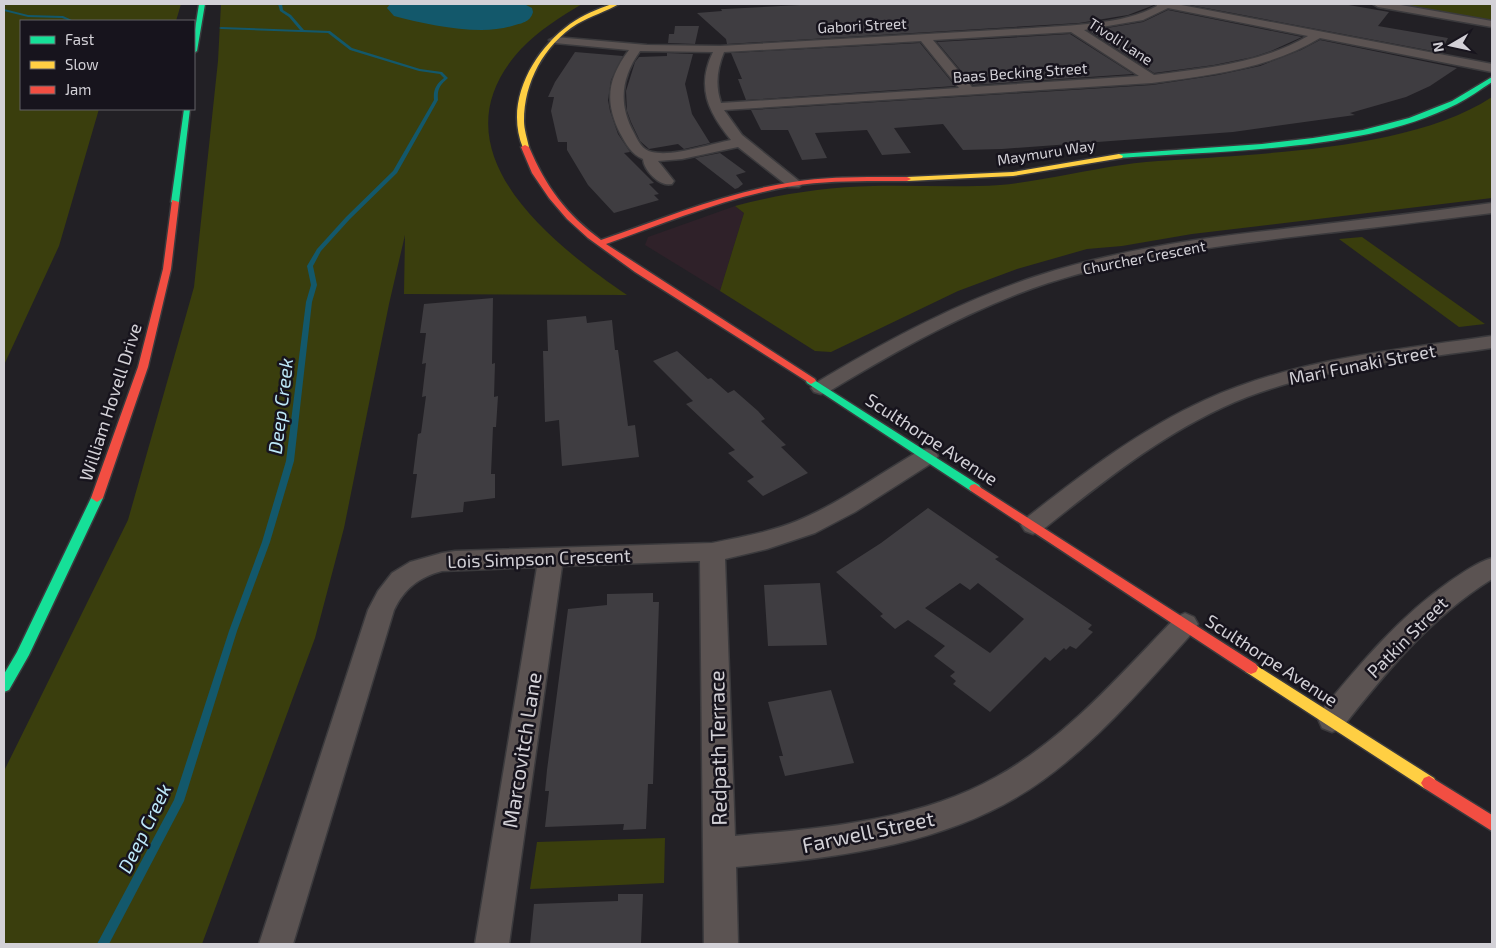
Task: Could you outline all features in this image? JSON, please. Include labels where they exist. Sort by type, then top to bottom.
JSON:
[{"type":"street","points":[[195,45],[202,4]]},
{"type":"street","name":"Sculthorpe Avenue","points":[[616,4],[597,7],[555,40],[539,57],[525,83],[519,103],[520,137],[532,169],[550,196],[571,218],[600,243],[1492,824]]},
{"type":"street","points":[[1164,4],[1492,68]]},
{"type":"street","name":"Gabori Street","points":[[555,40],[637,47],[720,49],[924,37],[1073,28],[1136,17],[1158,10],[1164,4]]},
{"type":"street","points":[[1378,4],[1492,24]]},
{"type":"street","name":"Tivoli Lane","points":[[1073,28],[1152,79]]},
{"type":"street","name":"Baas Becking Street","points":[[716,107],[1152,79],[1259,60],[1291,49],[1319,34]]},
{"type":"street","points":[[924,37],[969,91]]},
{"type":"street","points":[[637,47],[619,74],[616,92],[617,111],[625,131],[638,150],[650,156],[671,155],[740,142]]},
{"type":"street","points":[[720,49],[710,80],[716,107],[740,142],[794,184]]},
{"type":"street","name":"Maymuru Way","points":[[600,243],[702,206],[746,193],[794,184],[860,178],[953,178],[1003,175],[1121,156],[1262,146],[1333,137],[1387,126],[1430,113],[1470,95],[1492,79]]},
{"type":"street","name":"William Hovell Drive","points":[[4,686],[22,655],[96,502],[143,367],[167,269],[187,110]]},
{"type":"street","points":[[650,156],[651,164],[667,181]]},
{"type":"street","name":"Churcher Crescent","points":[[821,388],[928,328],[984,302],[1041,280],[1100,263],[1159,251],[1238,239],[1492,208]]},
{"type":"street","name":"Mari Funaki Street","points":[[1033,525],[1152,437],[1240,393],[1309,371],[1337,365],[1492,342]]},
{"type":"street","name":"Lois Simpson Crescent","points":[[276,944],[388,592],[400,580],[415,570],[434,563],[455,560],[712,552],[752,544],[792,533],[818,522],[927,456]]},
{"type":"street","name":"Redpath Terrace","points":[[712,552],[721,944]]},
{"type":"street","name":"Marcovitch Lane","points":[[492,944],[551,557]]},
{"type":"street","name":"Patkin Street","points":[[1332,719],[1383,658],[1429,610],[1457,588],[1492,567]]},
{"type":"street","name":"Farwell Street","points":[[720,853],[785,848],[874,833],[930,820],[1005,788],[1030,772],[1088,725],[1185,624]]},
{"type":"shaded area","points":[[735,206],[744,213],[720,291],[645,245],[648,237]]},
{"type":"green space","points":[[4,4],[181,4],[176,20],[20,20],[20,110],[99,110],[59,246],[4,365]]},
{"type":"green space","points":[[221,4],[582,4],[535,36],[521,49],[496,86],[488,122],[494,156],[511,189],[535,220],[565,248],[627,295],[404,294],[405,235],[389,304],[344,528],[315,638],[202,944],[4,944],[4,771],[128,520],[194,287],[218,61]]},
{"type":"green space","points":[[1388,4],[1492,4],[1492,22],[1480,20]]},
{"type":"green space","points":[[1492,97],[1492,198],[1192,234],[1122,246],[1087,249],[1017,269],[958,291],[831,352],[815,351],[720,291],[744,213],[735,206],[803,192],[838,188],[1000,185],[1134,163],[1323,148],[1396,135],[1431,125],[1464,113]]},
{"type":"green space","points":[[1362,237],[1485,324],[1459,327],[1339,239]]},
{"type":"green space","points":[[665,838],[664,883],[530,889],[537,842]]},
{"type":"water","points":[[390,4],[524,4],[532,8],[533,12],[532,16],[527,20],[512,26],[499,29],[470,30],[438,26],[394,16],[387,8]]},
{"type":"building","points":[[819,4],[1154,5],[1128,15],[1079,23],[727,44],[726,39],[697,13],[722,11],[721,9]]},
{"type":"building","points":[[1185,4],[1343,4],[1389,12],[1378,26],[1448,38],[1444,46],[1447,47],[1443,53]]},
{"type":"building","points":[[1168,10],[1302,37],[1253,57],[1214,65],[1154,73],[1089,31],[1143,22]]},
{"type":"building","points":[[675,26],[699,26],[695,44],[668,43],[669,34],[674,34]]},
{"type":"building","points":[[1070,34],[1133,74],[973,85],[937,42]]},
{"type":"building","points":[[1320,40],[1457,68],[1430,86],[1406,97],[1350,113],[1355,115],[1233,132],[1002,149],[963,150],[943,124],[894,128],[911,153],[882,155],[867,130],[815,133],[827,158],[802,160],[788,130],[761,130],[751,110],[1152,85],[1218,75],[1260,66],[1301,50]]},
{"type":"building","points":[[920,43],[955,86],[746,100],[738,79],[742,79],[731,53]]},
{"type":"building","points":[[575,52],[623,56],[611,80],[608,100],[610,111],[618,134],[630,152],[624,153],[654,183],[649,184],[659,194],[654,195],[659,200],[614,213],[588,185],[567,150],[567,142],[558,142],[551,111],[554,97],[548,97],[555,82]]},
{"type":"building","points":[[667,53],[693,54],[685,84],[692,114],[710,143],[684,149],[678,144],[649,149],[640,141],[627,111],[626,91],[635,62],[639,57],[667,56]]},
{"type":"building","points":[[720,153],[746,172],[736,175],[743,184],[738,188],[735,189],[695,158]]},
{"type":"building","points":[[493,298],[492,364],[495,363],[494,397],[498,396],[496,427],[493,427],[491,474],[495,474],[495,498],[464,502],[463,512],[411,518],[417,474],[413,474],[418,434],[421,433],[426,396],[422,397],[426,363],[422,364],[426,333],[420,333],[424,304]]},
{"type":"building","points":[[586,316],[587,323],[612,320],[615,350],[618,350],[628,426],[635,425],[639,457],[562,466],[559,420],[545,422],[543,351],[548,351],[547,320]]},
{"type":"building","points":[[677,351],[708,379],[711,378],[728,393],[734,390],[758,411],[765,419],[761,421],[786,445],[781,447],[808,473],[763,496],[747,481],[754,477],[728,453],[735,450],[686,404],[693,401],[653,361]]},
{"type":"building","points":[[928,508],[999,557],[995,559],[1092,625],[1088,629],[1093,632],[1076,649],[1070,646],[1066,650],[1064,648],[1050,661],[1045,657],[990,712],[953,684],[956,681],[950,676],[955,672],[934,656],[945,646],[908,620],[895,629],[880,616],[883,614],[836,572],[881,543]],"holes":[[[960,583],[970,590],[978,583],[1024,619],[990,653],[925,608]]]},
{"type":"building","points":[[820,583],[827,645],[768,646],[764,585]]},
{"type":"building","points":[[653,593],[653,602],[659,602],[653,784],[648,784],[646,829],[623,830],[624,824],[545,827],[549,791],[545,791],[547,770],[568,609],[607,605],[607,594]]},
{"type":"building","points":[[831,690],[854,763],[785,776],[779,756],[783,756],[768,702]]},
{"type":"building","points":[[618,894],[643,894],[641,943],[530,944],[534,904],[618,901]]},
{"type":"waterway","name":"Deep Creek","points":[[280,4],[281,10],[290,16],[303,31]]},
{"type":"waterway","points":[[4,10],[28,16],[63,17],[70,20]]},
{"type":"waterway","points":[[221,28],[303,31]]},
{"type":"waterway","name":"Deep Creek","points":[[103,944],[179,801],[233,631],[266,542],[290,461],[309,302],[314,285],[310,266],[319,250],[348,218],[395,172],[436,100],[435,92],[437,87],[446,78],[441,73],[420,70],[351,49],[329,32],[303,31]]},
{"type":"traffic: fast","points":[[195,45],[202,4]]},
{"type":"traffic: fast","points":[[1119,156],[1262,146],[1364,132],[1411,120],[1454,103],[1492,79]]},
{"type":"traffic: fast","points":[[175,202],[187,110]]},
{"type":"traffic: fast","points":[[811,381],[975,488]]},
{"type":"traffic: fast","points":[[4,686],[22,655],[97,498]]},
{"type":"traffic: slow","points":[[525,147],[520,123],[522,100],[528,78],[540,57],[573,24],[594,12],[616,4]]},
{"type":"traffic: slow","points":[[907,179],[1013,174],[1119,156]]},
{"type":"traffic: slow","points":[[1251,668],[1429,783]]},
{"type":"traffic: jam","points":[[525,147],[536,173],[551,197],[591,237],[638,270],[811,381]]},
{"type":"traffic: jam","points":[[600,243],[695,209],[768,189],[821,181],[907,179]]},
{"type":"traffic: jam","points":[[97,498],[143,367],[167,269],[175,202]]},
{"type":"traffic: jam","points":[[975,488],[1251,668]]},
{"type":"traffic: jam","points":[[1429,783],[1492,824]]}]
